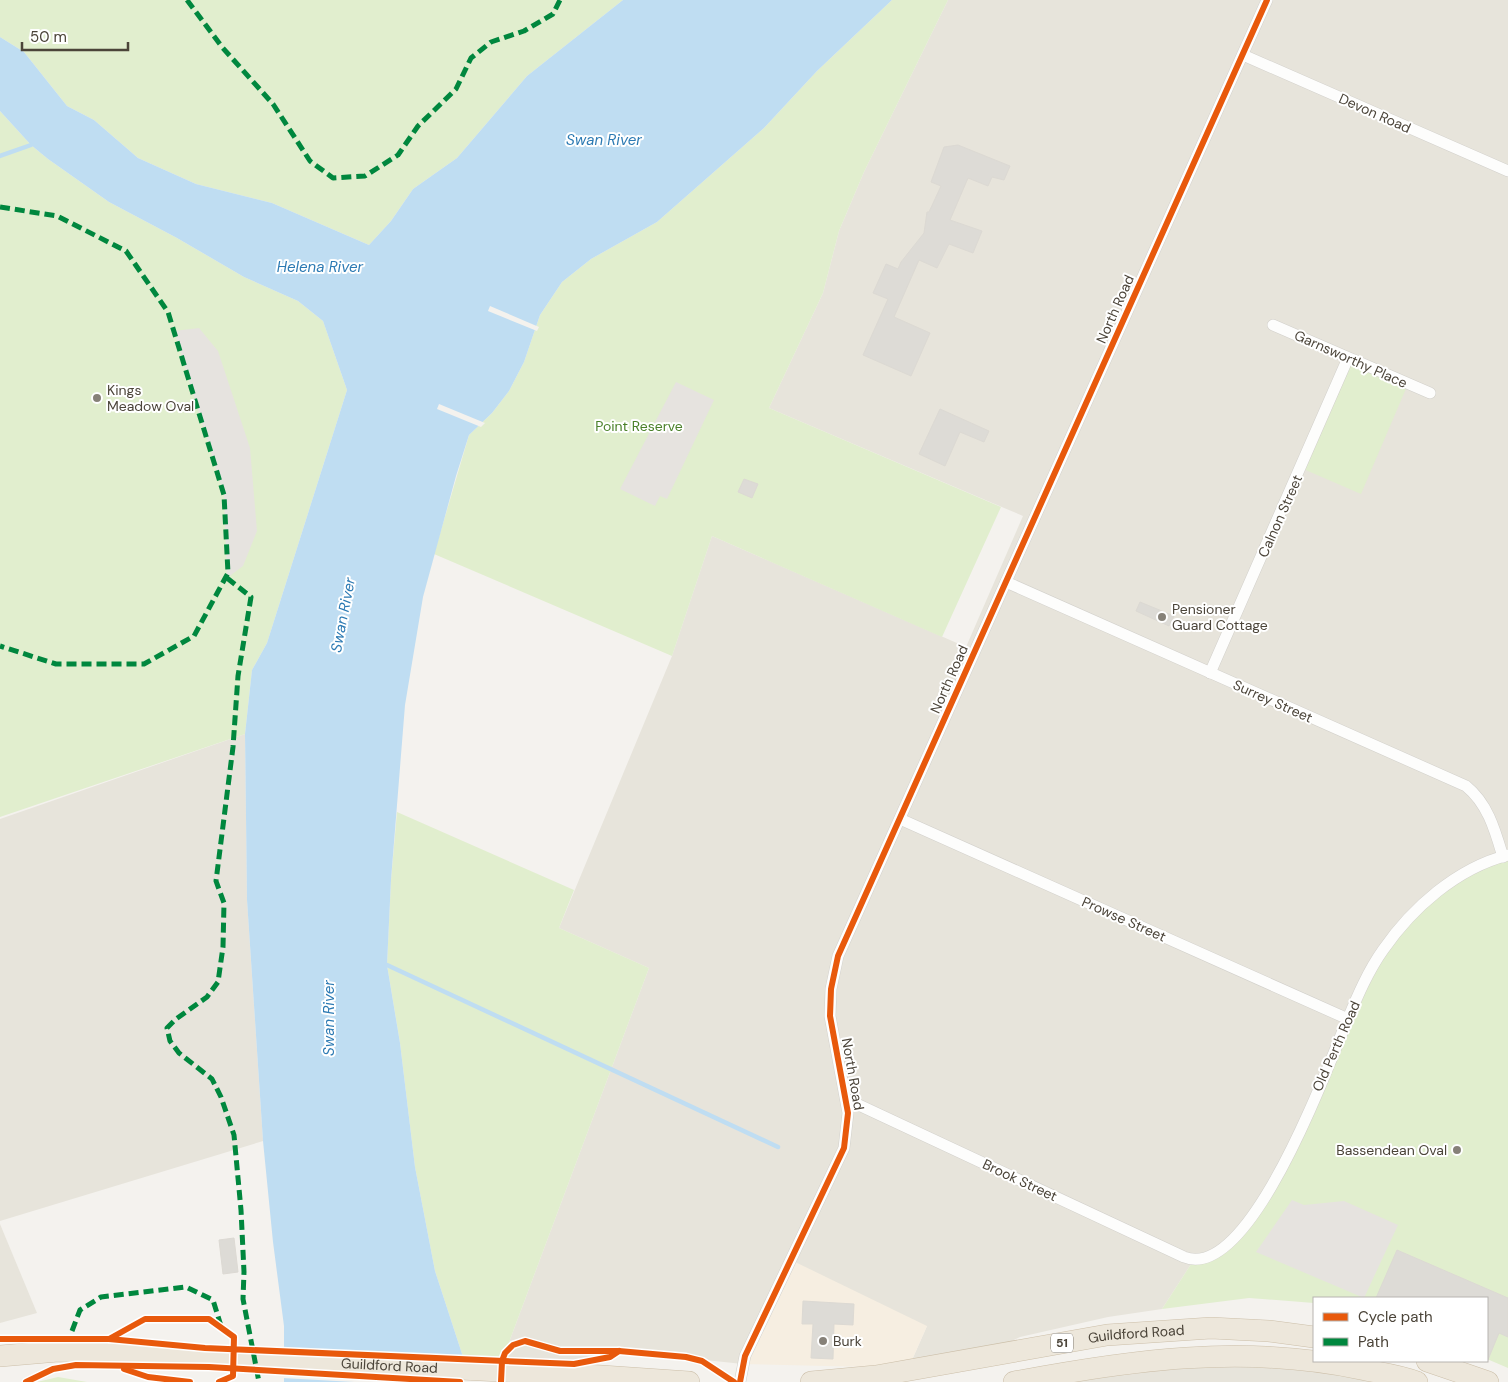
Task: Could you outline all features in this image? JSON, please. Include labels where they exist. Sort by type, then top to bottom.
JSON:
[{"type":"highway","name":"Guildford Road","points":[[811,1382],[876,1376],[1107,1335],[1211,1328],[1268,1331],[1313,1337]]},
{"type":"highway","name":"Guildford Road","points":[[0,1356],[58,1351],[117,1352],[689,1382]]},
{"type":"highway","name":"Guildford Road","points":[[1014,1382],[1086,1369],[1178,1358],[1261,1355],[1313,1362]]},
{"type":"highway","name":"Guildford Road","points":[[1317,1362],[1341,1365],[1417,1382]]},
{"type":"highway","points":[[1430,1362],[1486,1381]]},
{"type":"street","name":"North Road","points":[[740,1382],[745,1356],[844,1148],[848,1126],[846,1099],[829,1002],[838,956],[1267,0]]},
{"type":"street","name":"Devon Road","points":[[1243,55],[1508,170]]},
{"type":"street","name":"Garnsworthy Place","points":[[1273,325],[1430,393]]},
{"type":"street","name":"Calnon Street","points":[[1210,673],[1348,358]]},
{"type":"street","name":"Surrey Street","points":[[1006,582],[1466,786],[1482,802],[1506,856]]},
{"type":"street","name":"Prowse Street","points":[[900,819],[1348,1019]]},
{"type":"street","name":"Old Perth Road","points":[[1194,1261],[1215,1256],[1232,1242],[1255,1214],[1269,1192],[1306,1116],[1348,1019],[1382,952],[1411,915],[1463,875],[1506,856]]},
{"type":"street","name":"Brook Street","points":[[846,1099],[1194,1261]]},
{"type":"shaded area","points":[[948,0],[1508,0],[1508,855],[1302,1125],[1241,1232],[1193,1261],[1162,1309],[1108,1317],[1020,1337],[997,1348],[912,1360],[927,1326],[743,1364],[619,1351],[610,1357],[574,1364],[502,1361],[649,968],[559,928],[672,656],[712,536],[966,647],[1023,516],[769,408],[823,293],[839,231],[864,172]]},
{"type":"shaded area","points":[[199,328],[218,351],[250,448],[257,531],[243,566],[227,578],[224,495],[174,331]]},
{"type":"shaded area","points":[[676,382],[714,400],[667,499],[660,496],[655,506],[620,489]]},
{"type":"shaded area","points":[[245,734],[247,900],[263,1141],[0,1221],[0,819]]},
{"type":"shaded area","points":[[1292,1200],[1304,1205],[1344,1201],[1398,1225],[1364,1297],[1256,1252]]},
{"type":"shaded area","points":[[0,1224],[37,1313],[0,1323]]},
{"type":"shaded area","points":[[791,1260],[927,1326],[912,1360],[870,1367],[743,1364]]},
{"type":"shaded area","points":[[1178,1358],[1417,1382],[1014,1382]]},
{"type":"green space","points":[[0,0],[623,0],[527,76],[457,158],[413,189],[391,221],[369,245],[272,203],[196,184],[138,158],[94,120],[67,106],[24,52],[0,37]]},
{"type":"green space","name":"Point Reserve","points":[[892,0],[948,0],[864,172],[839,231],[823,293],[769,408],[1001,507],[942,637],[712,536],[672,656],[434,554],[469,435],[492,413],[509,391],[524,362],[540,315],[562,282],[591,259],[657,222],[764,128],[817,71]]},
{"type":"green space","points":[[0,111],[31,145],[109,202],[177,238],[244,277],[298,301],[323,321],[347,390],[267,643],[252,670],[245,734],[0,817]]},
{"type":"green space","points":[[1348,358],[1408,384],[1361,494],[1301,468]]},
{"type":"green space","points":[[397,812],[574,890],[559,928],[649,968],[502,1361],[464,1360],[435,1271],[415,1167],[400,1043],[387,965],[391,880]]},
{"type":"green space","points":[[1508,855],[1508,1368],[1488,1359],[1488,1297],[1313,1297],[1313,1303],[1249,1298],[1162,1309],[1193,1261],[1207,1258],[1255,1214],[1382,951],[1441,890]]},
{"type":"green space","points":[[58,1377],[87,1382],[37,1382]]},
{"type":"water","name":"Swan River","points":[[623,0],[892,0],[817,71],[764,128],[657,222],[591,259],[562,282],[540,315],[524,362],[509,391],[492,413],[469,435],[423,597],[405,705],[391,880],[387,965],[400,1043],[415,1167],[435,1271],[464,1360],[469,1382],[284,1382],[284,1326],[263,1141],[247,900],[245,734],[252,670],[267,643],[347,390],[323,321],[298,301],[244,277],[177,238],[109,202],[31,145],[0,111],[0,37],[24,52],[67,106],[94,120],[138,158],[196,184],[272,203],[369,245],[391,221],[413,189],[457,158],[527,76]]},
{"type":"pier","points":[[490,306],[539,327],[537,331],[488,311]]},
{"type":"pier","points":[[439,404],[485,423],[481,427],[437,409]]},
{"type":"pier","points":[[282,1353],[467,1362],[472,1382],[354,1382],[282,1378]]},
{"type":"building","points":[[958,145],[1010,166],[1004,180],[992,177],[988,186],[968,178],[950,220],[982,231],[973,253],[949,244],[937,268],[919,260],[894,317],[930,333],[911,376],[863,355],[888,299],[873,293],[886,264],[898,269],[901,262],[924,233],[927,212],[929,212],[941,186],[931,182],[944,147]]},
{"type":"building","points":[[940,409],[989,431],[984,442],[960,432],[945,466],[919,454]]},
{"type":"building","points":[[744,479],[758,484],[752,498],[738,492]]},
{"type":"building","points":[[1140,602],[1174,616],[1169,626],[1136,611]]},
{"type":"building","points":[[234,1238],[238,1272],[223,1274],[219,1240]]},
{"type":"building","points":[[1397,1250],[1508,1298],[1508,1337],[1499,1333],[1488,1360],[1488,1297],[1376,1297]]},
{"type":"building","name":"Burk","points":[[803,1301],[854,1304],[853,1325],[834,1324],[833,1359],[811,1358],[813,1324],[802,1324]]},
{"type":"waterway","points":[[0,156],[31,145]]},
{"type":"waterway","points":[[387,965],[778,1147]]},
{"type":"marked path","points":[[187,0],[222,47],[273,104],[310,161],[333,178],[365,176],[398,155],[418,126],[456,89],[471,58],[491,42],[524,31],[553,14],[560,0]]},
{"type":"marked path","points":[[0,207],[57,216],[126,251],[168,312],[224,495],[228,573],[194,636],[144,664],[56,664],[0,646]]},
{"type":"marked path","points":[[227,578],[251,597],[238,676],[233,747],[216,881],[224,903],[223,947],[218,982],[207,997],[176,1019],[167,1028],[170,1041],[179,1053],[212,1079],[221,1097],[234,1135],[241,1210],[244,1272],[243,1299],[259,1382]]},
{"type":"marked path","points":[[72,1331],[80,1310],[101,1297],[186,1287],[213,1300],[221,1326]]},
{"type":"cycle path","points":[[740,1382],[745,1356],[844,1148],[848,1113],[830,1016],[831,989],[838,956],[1267,0]]},
{"type":"cycle path","points":[[219,1382],[233,1376],[234,1337],[209,1319],[145,1319],[109,1339],[205,1348],[574,1364],[610,1357],[619,1351]]},
{"type":"cycle path","points":[[0,1339],[109,1339]]},
{"type":"cycle path","points":[[501,1382],[502,1361],[505,1353],[513,1345],[525,1341],[560,1351],[619,1351],[686,1357],[702,1361],[734,1382]]},
{"type":"cycle path","points":[[26,1382],[53,1369],[76,1365],[209,1367],[460,1382]]},
{"type":"cycle path","points":[[124,1369],[148,1377],[190,1382]]},
{"type":"place","name":"Kings Meadow Oval","points":[[97,398]]},
{"type":"place","name":"Pensioner Guard Cottage","points":[[1162,617]]},
{"type":"place","name":"Bassendean Oval","points":[[1457,1150]]},
{"type":"place","name":"Burk","points":[[823,1341]]},
{"type":"water label","name":"Helena River","points":[[320,267]]}]
